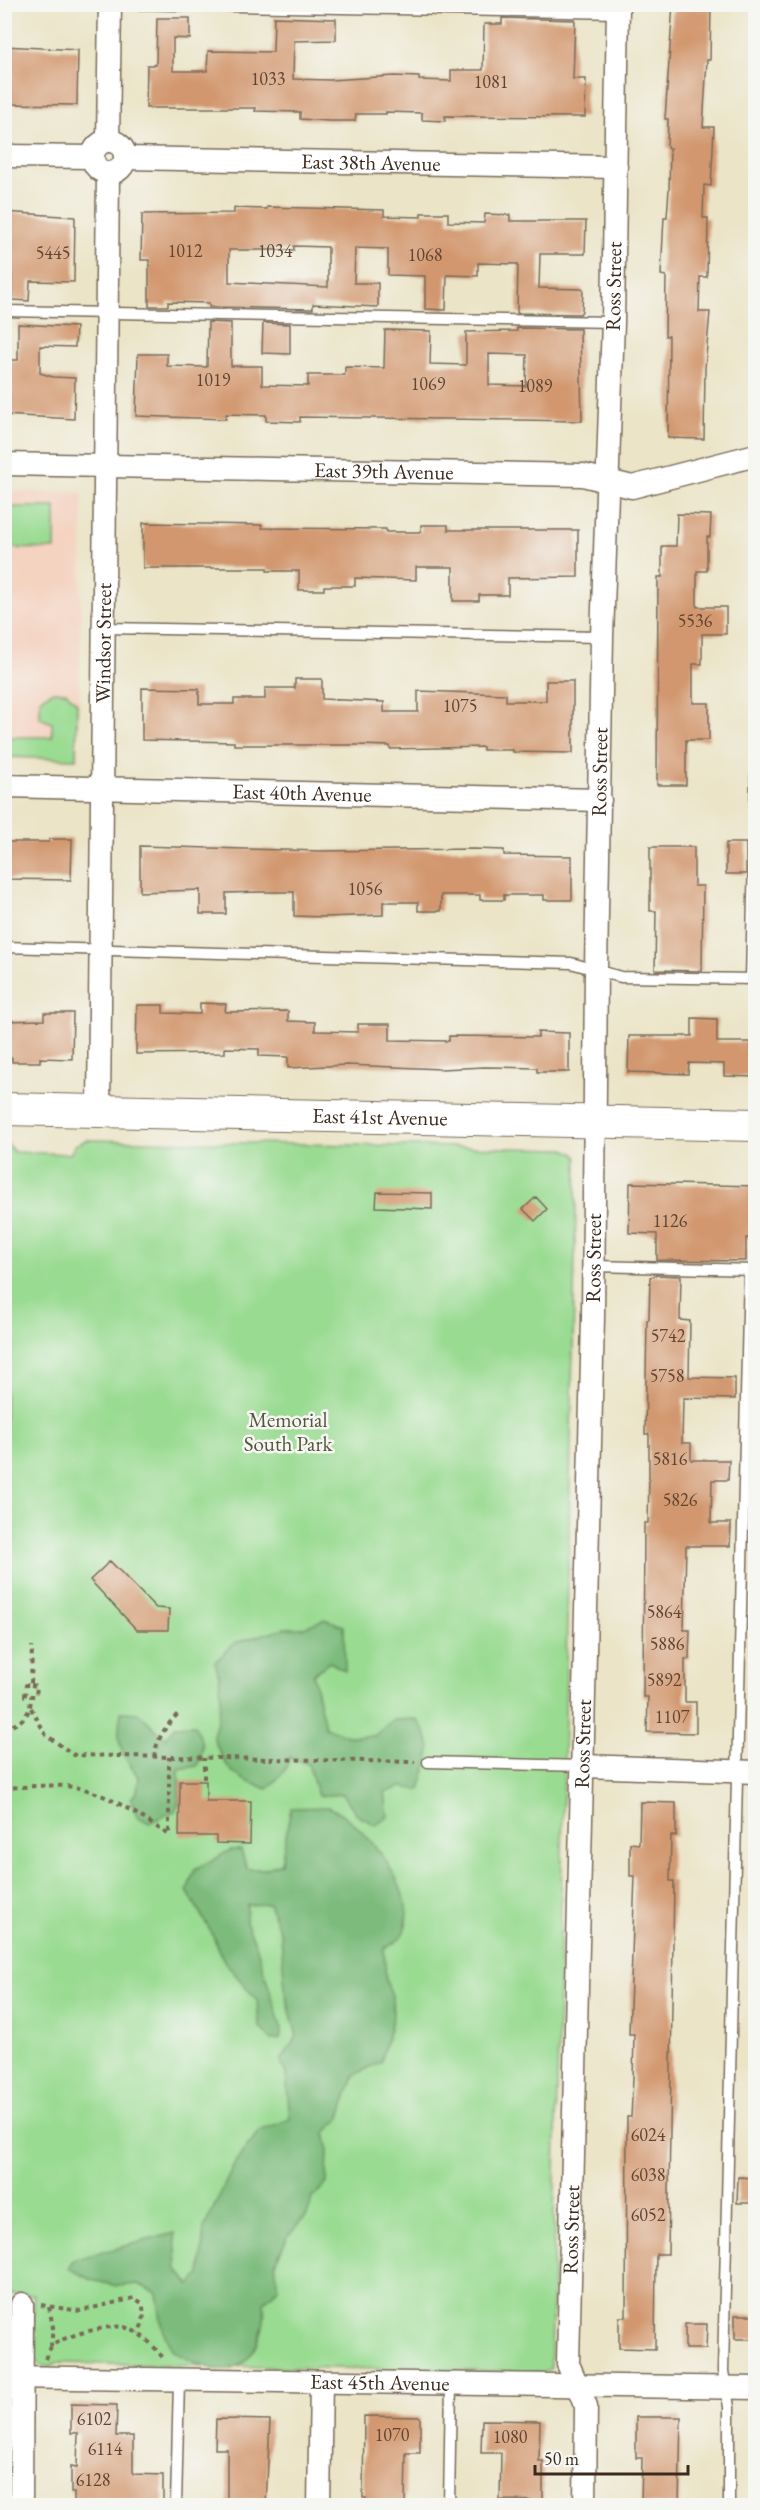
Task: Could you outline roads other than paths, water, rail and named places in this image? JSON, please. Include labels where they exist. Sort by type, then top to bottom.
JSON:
[{"type":"main road","name":"East 41st Avenue","points":[[4,1109],[756,1125]]},
{"type":"street","points":[[108,141],[110,4]]},
{"type":"street","name":"Ross Street","points":[[585,2505],[586,2406],[568,2364],[594,1266],[596,969],[607,481],[613,322],[618,9]]},
{"type":"street","points":[[4,156],[121,167],[125,158],[118,144],[108,141],[95,147],[100,165]]},
{"type":"street","name":"East 38th Avenue","points":[[125,158],[616,167]]},
{"type":"street","name":"Windsor Street","points":[[99,1111],[106,313],[100,165]]},
{"type":"street","name":"East 39th Avenue","points":[[4,464],[583,475],[632,487],[756,455]]},
{"type":"street","name":"East 40th Avenue","points":[[4,786],[600,800]]},
{"type":"street","points":[[583,1767],[746,1772]]},
{"type":"street","points":[[21,2505],[13,2378],[22,2304]]},
{"type":"street","name":"East 45th Avenue","points":[[13,2378],[172,2371],[321,2382],[756,2388]]},
{"type":"street","points":[[319,2505],[321,2382]]},
{"type":"lane","points":[[127,4],[618,9]]},
{"type":"lane","points":[[4,311],[613,322]]},
{"type":"lane","points":[[104,628],[603,637]]},
{"type":"lane","points":[[4,946],[571,963],[621,977],[753,979],[756,776]]},
{"type":"lane","points":[[594,1266],[752,1270],[746,1772],[723,2371],[729,2407],[729,2505]]},
{"type":"lane","points":[[428,1762],[583,1767]]},
{"type":"lane","points":[[172,2371],[176,2505]]},
{"type":"lane","points":[[449,2505],[451,2384]]},
{"type":"park label","name":"Memorial South Park","points":[[288,1432]]}]
